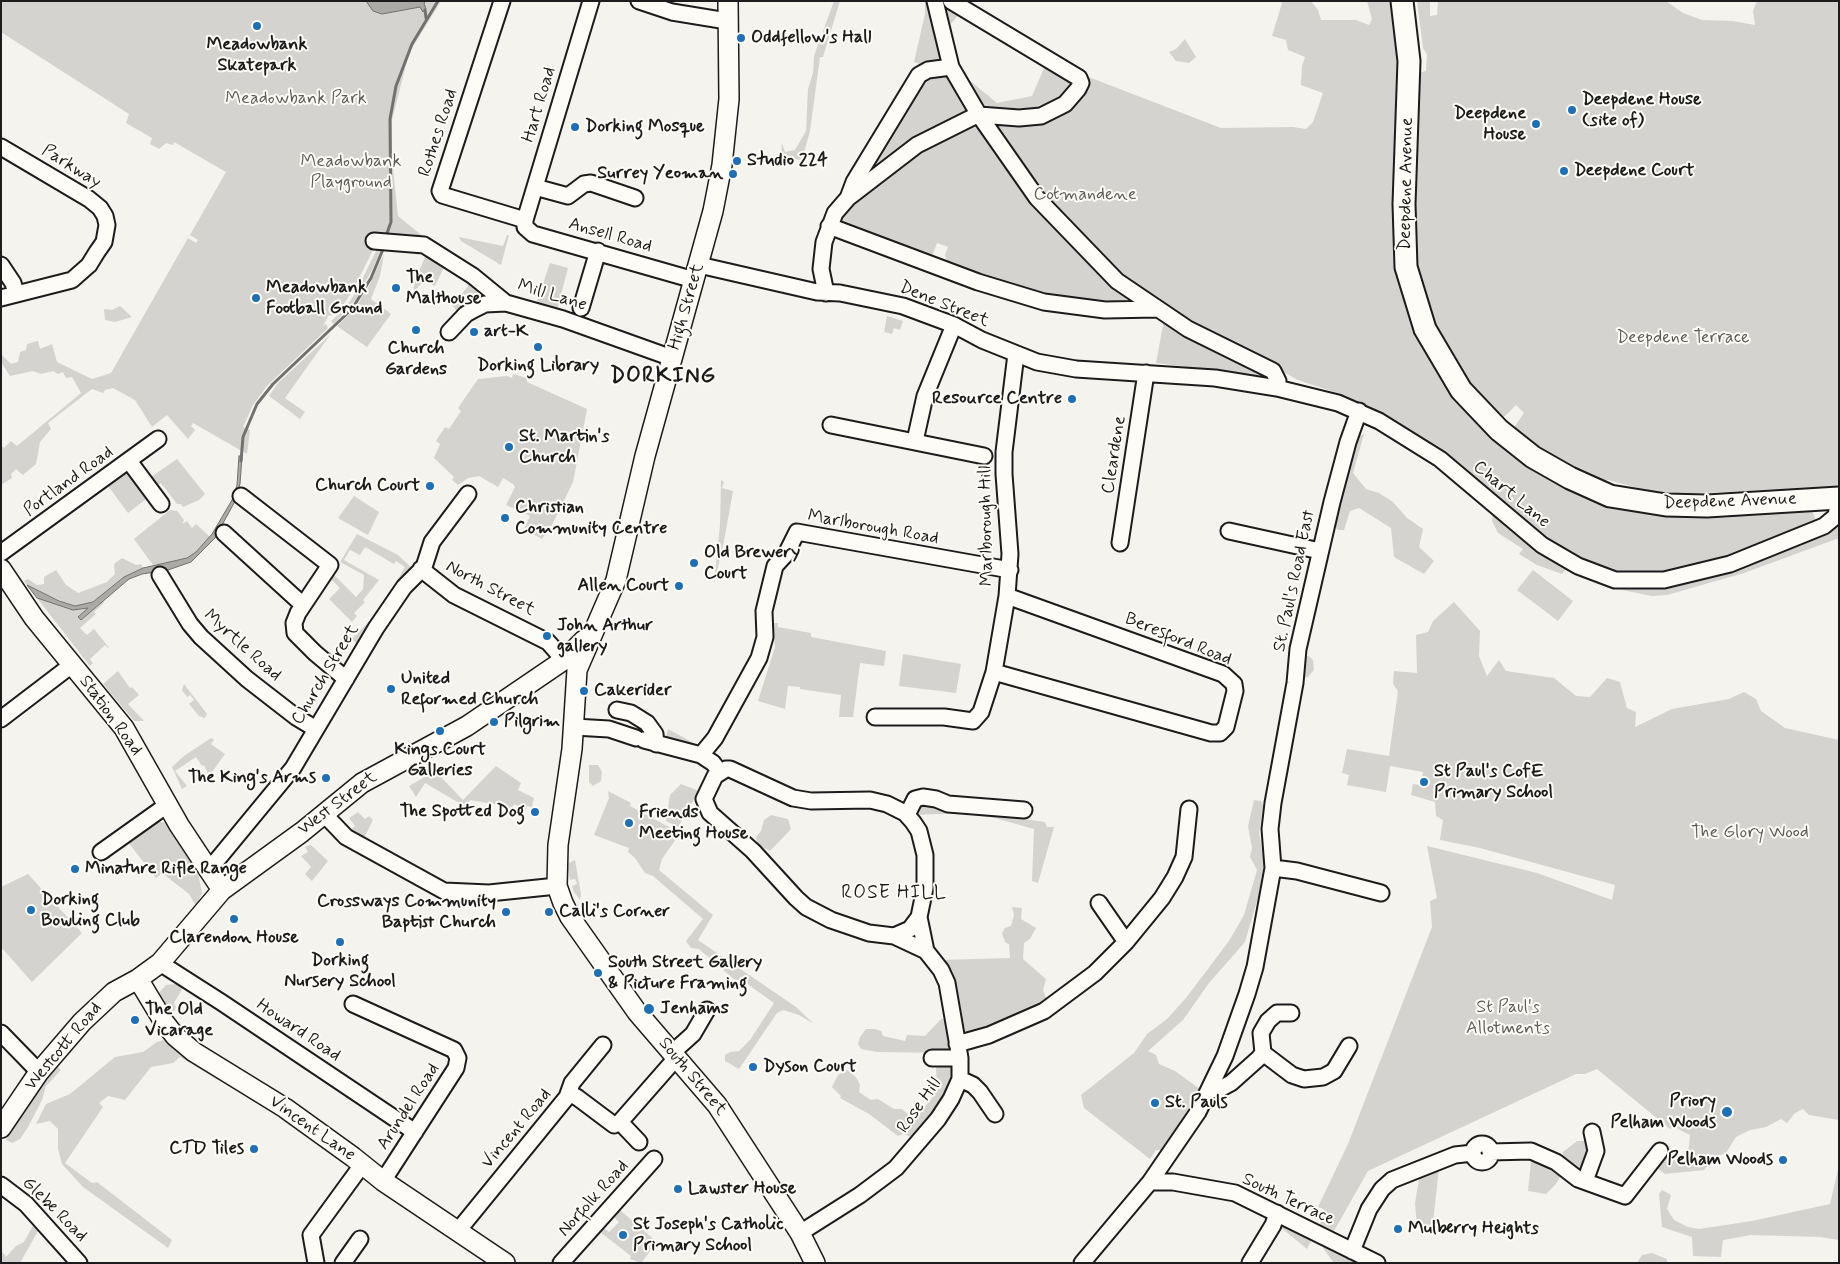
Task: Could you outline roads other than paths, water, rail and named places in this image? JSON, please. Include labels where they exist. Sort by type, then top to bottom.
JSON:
[{"type":"highway","name":"Deepdene Avenue","points":[[1402,1],[1409,61],[1404,204],[1406,267],[1425,330],[1460,390],[1499,430],[1533,457],[1570,478],[1610,496],[1644,503],[1838,510]]},
{"type":"main road","name":"High Street","points":[[592,632],[609,600],[616,580],[635,496],[713,211],[727,126],[728,1]]},
{"type":"main road","name":"Station Road","points":[[4,574],[26,606],[124,728],[167,805],[222,890]]},
{"type":"main road","name":"West Street","points":[[138,979],[160,963],[222,890],[374,776],[467,726],[564,660],[592,632]]},
{"type":"main road","name":"South Street","points":[[592,632],[577,670],[575,686],[574,727],[558,845],[557,886],[563,903],[638,1012],[717,1105],[800,1233],[815,1263]]},
{"type":"main road","points":[[564,660],[575,686]]},
{"type":"main road","name":"Westcott Road","points":[[1,1128],[39,1072],[82,1022],[108,997],[138,979]]},
{"type":"main road","name":"Vincent Lane","points":[[138,979],[175,1036],[194,1052],[284,1108],[383,1181],[505,1263]]},
{"type":"street","name":"Rothes Road","points":[[502,1],[440,191],[442,195],[525,220]]},
{"type":"street","name":"Hart Road","points":[[525,220],[591,1]]},
{"type":"street","points":[[639,1],[672,12],[727,21]]},
{"type":"street","points":[[935,1],[951,67],[979,115],[1020,175],[1050,212],[1117,281],[1157,309],[1216,344],[1273,371],[1278,381],[1277,388]]},
{"type":"street","points":[[826,293],[822,269],[824,242],[828,226],[838,208],[848,198],[917,145],[979,115],[1031,118],[1052,112],[1064,104],[1078,89],[1079,78],[957,2]]},
{"type":"street","points":[[848,198],[854,182],[918,75],[928,70],[951,67]]},
{"type":"street","name":"Parkway","points":[[1,147],[89,199],[100,208],[107,224],[104,242],[81,273],[72,280],[1,298]]},
{"type":"street","points":[[535,187],[568,196],[584,184],[590,183],[635,198]]},
{"type":"street","name":"Ansell Road","points":[[525,220],[525,228],[533,234],[598,252],[696,273]]},
{"type":"street","points":[[828,226],[978,282],[1044,302],[1105,310],[1157,309]]},
{"type":"street","name":"Mill Lane","points":[[381,242],[415,244],[431,249],[473,276],[506,303],[563,318],[672,358]]},
{"type":"street","points":[[581,308],[598,252]]},
{"type":"street","points":[[1,265],[13,283],[16,293]]},
{"type":"street","name":"Dene Street","points":[[696,273],[826,293],[840,292],[888,302],[954,325],[982,340],[1037,362],[1076,369],[1146,373]]},
{"type":"street","points":[[449,332],[466,314],[475,309],[485,304],[506,303]]},
{"type":"street","points":[[915,441],[925,396],[954,325]]},
{"type":"street","name":"Marlborough Hill","points":[[875,717],[925,717],[974,722],[981,712],[994,672],[1010,570],[1004,452],[1016,354]]},
{"type":"street","name":"Chart Lane","points":[[1146,373],[1214,378],[1277,388],[1316,396],[1360,411],[1418,444],[1440,459],[1542,546],[1578,566],[1615,580],[1664,580],[1720,567],[1806,535],[1824,526],[1838,510]]},
{"type":"street","name":"Cleardene","points":[[1120,543],[1146,373]]},
{"type":"street","name":"St. Paul's Road East","points":[[1082,1263],[1150,1182],[1198,1112],[1210,1089],[1237,1025],[1250,985],[1273,868],[1270,829],[1279,762],[1295,683],[1298,650],[1320,551],[1348,442],[1360,411]]},
{"type":"street","points":[[831,425],[984,456]]},
{"type":"street","name":"Portland Road","points":[[1,553],[158,440]]},
{"type":"street","points":[[129,461],[161,504]]},
{"type":"street","name":"Church Street","points":[[208,871],[293,768],[390,606],[421,570],[432,542],[468,494]]},
{"type":"street","points":[[241,496],[330,565],[303,605],[294,623],[295,632],[315,653],[346,679]]},
{"type":"street","points":[[1228,531],[1320,551]]},
{"type":"street","name":"Marlborough Road","points":[[701,755],[715,738],[756,665],[765,637],[764,611],[775,566],[786,554],[797,532],[1010,570]]},
{"type":"street","points":[[224,533],[303,605]]},
{"type":"street","name":"North Street","points":[[421,570],[454,595],[548,642],[564,660]]},
{"type":"street","name":"Myrtle Road","points":[[160,575],[185,617],[201,637],[247,678],[296,717],[316,729]]},
{"type":"street","name":"Beresford Road","points":[[994,672],[1211,734],[1220,732],[1226,727],[1235,691],[1234,684],[1223,674],[1007,596]]},
{"type":"street","points":[[1,719],[73,664]]},
{"type":"street","points":[[617,710],[635,715],[647,723],[655,734],[646,741]]},
{"type":"street","points":[[574,727],[609,729],[701,755],[713,763],[720,772],[730,769],[793,798],[811,801],[870,800],[887,804],[907,815],[915,800],[923,797],[936,799],[948,804],[1024,810]]},
{"type":"street","name":"Rose Hill","points":[[720,772],[708,788],[704,799],[710,813],[753,852],[806,907],[831,920],[869,933],[894,936],[926,951],[941,970],[947,983],[959,1051],[960,1079],[951,1099],[938,1119],[896,1168],[860,1195],[800,1233]]},
{"type":"street","points":[[101,852],[167,805]]},
{"type":"street","points":[[932,1058],[959,1051],[989,1035],[1044,1011],[1095,973],[1126,942],[1162,898],[1175,877],[1184,857],[1189,809]]},
{"type":"street","points":[[324,814],[346,837],[444,891],[489,893],[557,886]]},
{"type":"street","name":"Rose Hill","points":[[907,815],[919,831],[925,855],[925,888],[920,917],[926,951]]},
{"type":"street","points":[[1273,868],[1297,871],[1381,893]]},
{"type":"street","points":[[1099,903],[1126,942]]},
{"type":"street","points":[[894,936],[910,929],[920,917]]},
{"type":"street","name":"Howard Road","points":[[160,963],[415,1132]]},
{"type":"street","name":"Arundel Road","points":[[353,1004],[454,1050],[458,1058],[456,1068],[383,1181]]},
{"type":"street","points":[[620,1122],[693,1034],[707,1010]]},
{"type":"street","points":[[1291,1013],[1277,1013],[1268,1021],[1261,1033],[1263,1053],[1292,1075],[1304,1079],[1323,1077],[1334,1071],[1349,1046]]},
{"type":"street","points":[[1,1033],[39,1072]]},
{"type":"street","points":[[567,1097],[570,1085],[603,1045]]},
{"type":"street","points":[[1210,1089],[1218,1090],[1230,1083],[1263,1053]]},
{"type":"street","points":[[960,1079],[972,1085],[980,1092],[995,1114]]},
{"type":"street","name":"Vincent Road","points":[[457,1232],[567,1097],[573,1095],[578,1098],[608,1123],[614,1125],[620,1122]]},
{"type":"street","name":"Norfolk Road","points":[[620,1122],[639,1142]]},
{"type":"street","points":[[1585,1181],[1596,1151],[1592,1132]]},
{"type":"street","points":[[1352,1251],[1369,1209],[1382,1190],[1392,1180],[1448,1157],[1473,1153],[1475,1147],[1480,1144],[1487,1146],[1490,1152],[1531,1152],[1556,1162],[1571,1174],[1585,1181],[1625,1196],[1660,1151]]},
{"type":"street","name":"Norfolk Road","points":[[561,1263],[654,1159]]},
{"type":"street","points":[[316,1263],[311,1235],[362,1165]]},
{"type":"street","name":"South Terrace","points":[[1150,1182],[1173,1182],[1234,1194],[1277,1213],[1377,1263]]},
{"type":"street","name":"Glebe Road","points":[[1,1185],[26,1204],[79,1263]]},
{"type":"street","points":[[1250,1263],[1274,1225],[1277,1213]]},
{"type":"street","points":[[343,1263],[360,1239]]},
{"type":"waterway","points":[[386,236],[391,222],[390,119],[396,86],[412,44],[438,1]]},
{"type":"waterway","points":[[425,10],[426,18]]},
{"type":"waterway","points":[[241,461],[243,437],[257,404],[273,384],[352,309],[371,278],[384,247]]},
{"type":"place","name":"Meadowbank Skatepark","points":[[257,26]]},
{"type":"place","name":"Oddfellow's Hall","points":[[741,38]]},
{"type":"place","name":"Deepdene House (site of)","points":[[1572,110]]},
{"type":"place","name":"Deepdene House","points":[[1536,124]]},
{"type":"place","name":"Dorking Mosque","points":[[575,127]]},
{"type":"place","name":"Studio 224","points":[[737,161]]},
{"type":"place","name":"Deepdene Court","points":[[1564,171]]},
{"type":"place","name":"Surrey Yeoman","points":[[733,174]]},
{"type":"place","name":"The Malthouse","points":[[396,288]]},
{"type":"place","name":"Meadowbank Football Ground","points":[[256,298]]},
{"type":"place","name":"Church Gardens","points":[[416,330]]},
{"type":"place","name":"art-K","points":[[474,332]]},
{"type":"place","name":"Dorking Library","points":[[538,347]]},
{"type":"place","name":"Resource Centre","points":[[1072,399]]},
{"type":"place","name":"St. Martin's Church","points":[[509,447]]},
{"type":"place","name":"Church Court","points":[[430,486]]},
{"type":"place","name":"Christian Community Centre","points":[[505,518]]},
{"type":"place","name":"Old Brewery Court","points":[[694,563]]},
{"type":"place","name":"Allen Court","points":[[679,586]]},
{"type":"place","name":"John Arthur gallery","points":[[547,636]]},
{"type":"place","name":"United Reformed Church","points":[[391,689]]},
{"type":"place","name":"Cakerider","points":[[584,691]]},
{"type":"place","name":"Pilgrim","points":[[494,722]]},
{"type":"place","name":"Kings Court Galleries","points":[[440,731]]},
{"type":"place","name":"The King's Arms","points":[[326,778]]},
{"type":"place","name":"St Paul's CofE Primary School","points":[[1424,782]]},
{"type":"place","name":"The Spotted Dog","points":[[535,812]]},
{"type":"place","name":"Friends Meeting House","points":[[629,823]]},
{"type":"place","name":"Minature Rifle Range","points":[[75,869]]},
{"type":"place","name":"Dorking Bowling Club","points":[[31,910]]},
{"type":"place","name":"Crossways Community Baptist Church","points":[[506,912]]},
{"type":"place","name":"Calli's Corner","points":[[549,912]]},
{"type":"place","name":"Clarendon House","points":[[234,919]]},
{"type":"place","name":"Dorking Nursery School","points":[[340,942]]},
{"type":"place","name":"South Street Gallery & Picture Framing","points":[[598,973]]},
{"type":"place","name":"Jenhams","points":[[649,1009]]},
{"type":"place","name":"The Old Vicarage","points":[[135,1020]]},
{"type":"place","name":"Dyson Court","points":[[753,1067]]},
{"type":"place","name":"St. Pauls","points":[[1155,1103]]},
{"type":"place","name":"Priory Pelham Woods","points":[[1727,1112]]},
{"type":"place","name":"CTD Tiles","points":[[254,1149]]},
{"type":"place","name":"Pelham Woods","points":[[1783,1160]]},
{"type":"place","name":"Lawster House","points":[[678,1189]]},
{"type":"place","name":"Mulberry Heights","points":[[1398,1229]]},
{"type":"place","name":"St Joseph's Catholic Primary School","points":[[623,1235]]},
{"type":"district","name":"DORKING","points":[[663,377]]},
{"type":"district","name":"ROSE HILL","points":[[894,894]]},
{"type":"park label","name":"Meadowbank Park","points":[[296,99]]},
{"type":"park label","name":"Meadowbank Playground","points":[[351,172]]},
{"type":"park label","name":"Cotmandene","points":[[1085,195]]},
{"type":"park label","name":"Deepdene Terrace","points":[[1683,338]]},
{"type":"park label","name":"The Glory Wood","points":[[1750,833]]},
{"type":"park label","name":"St Paul's Allotments","points":[[1508,1018]]}]
